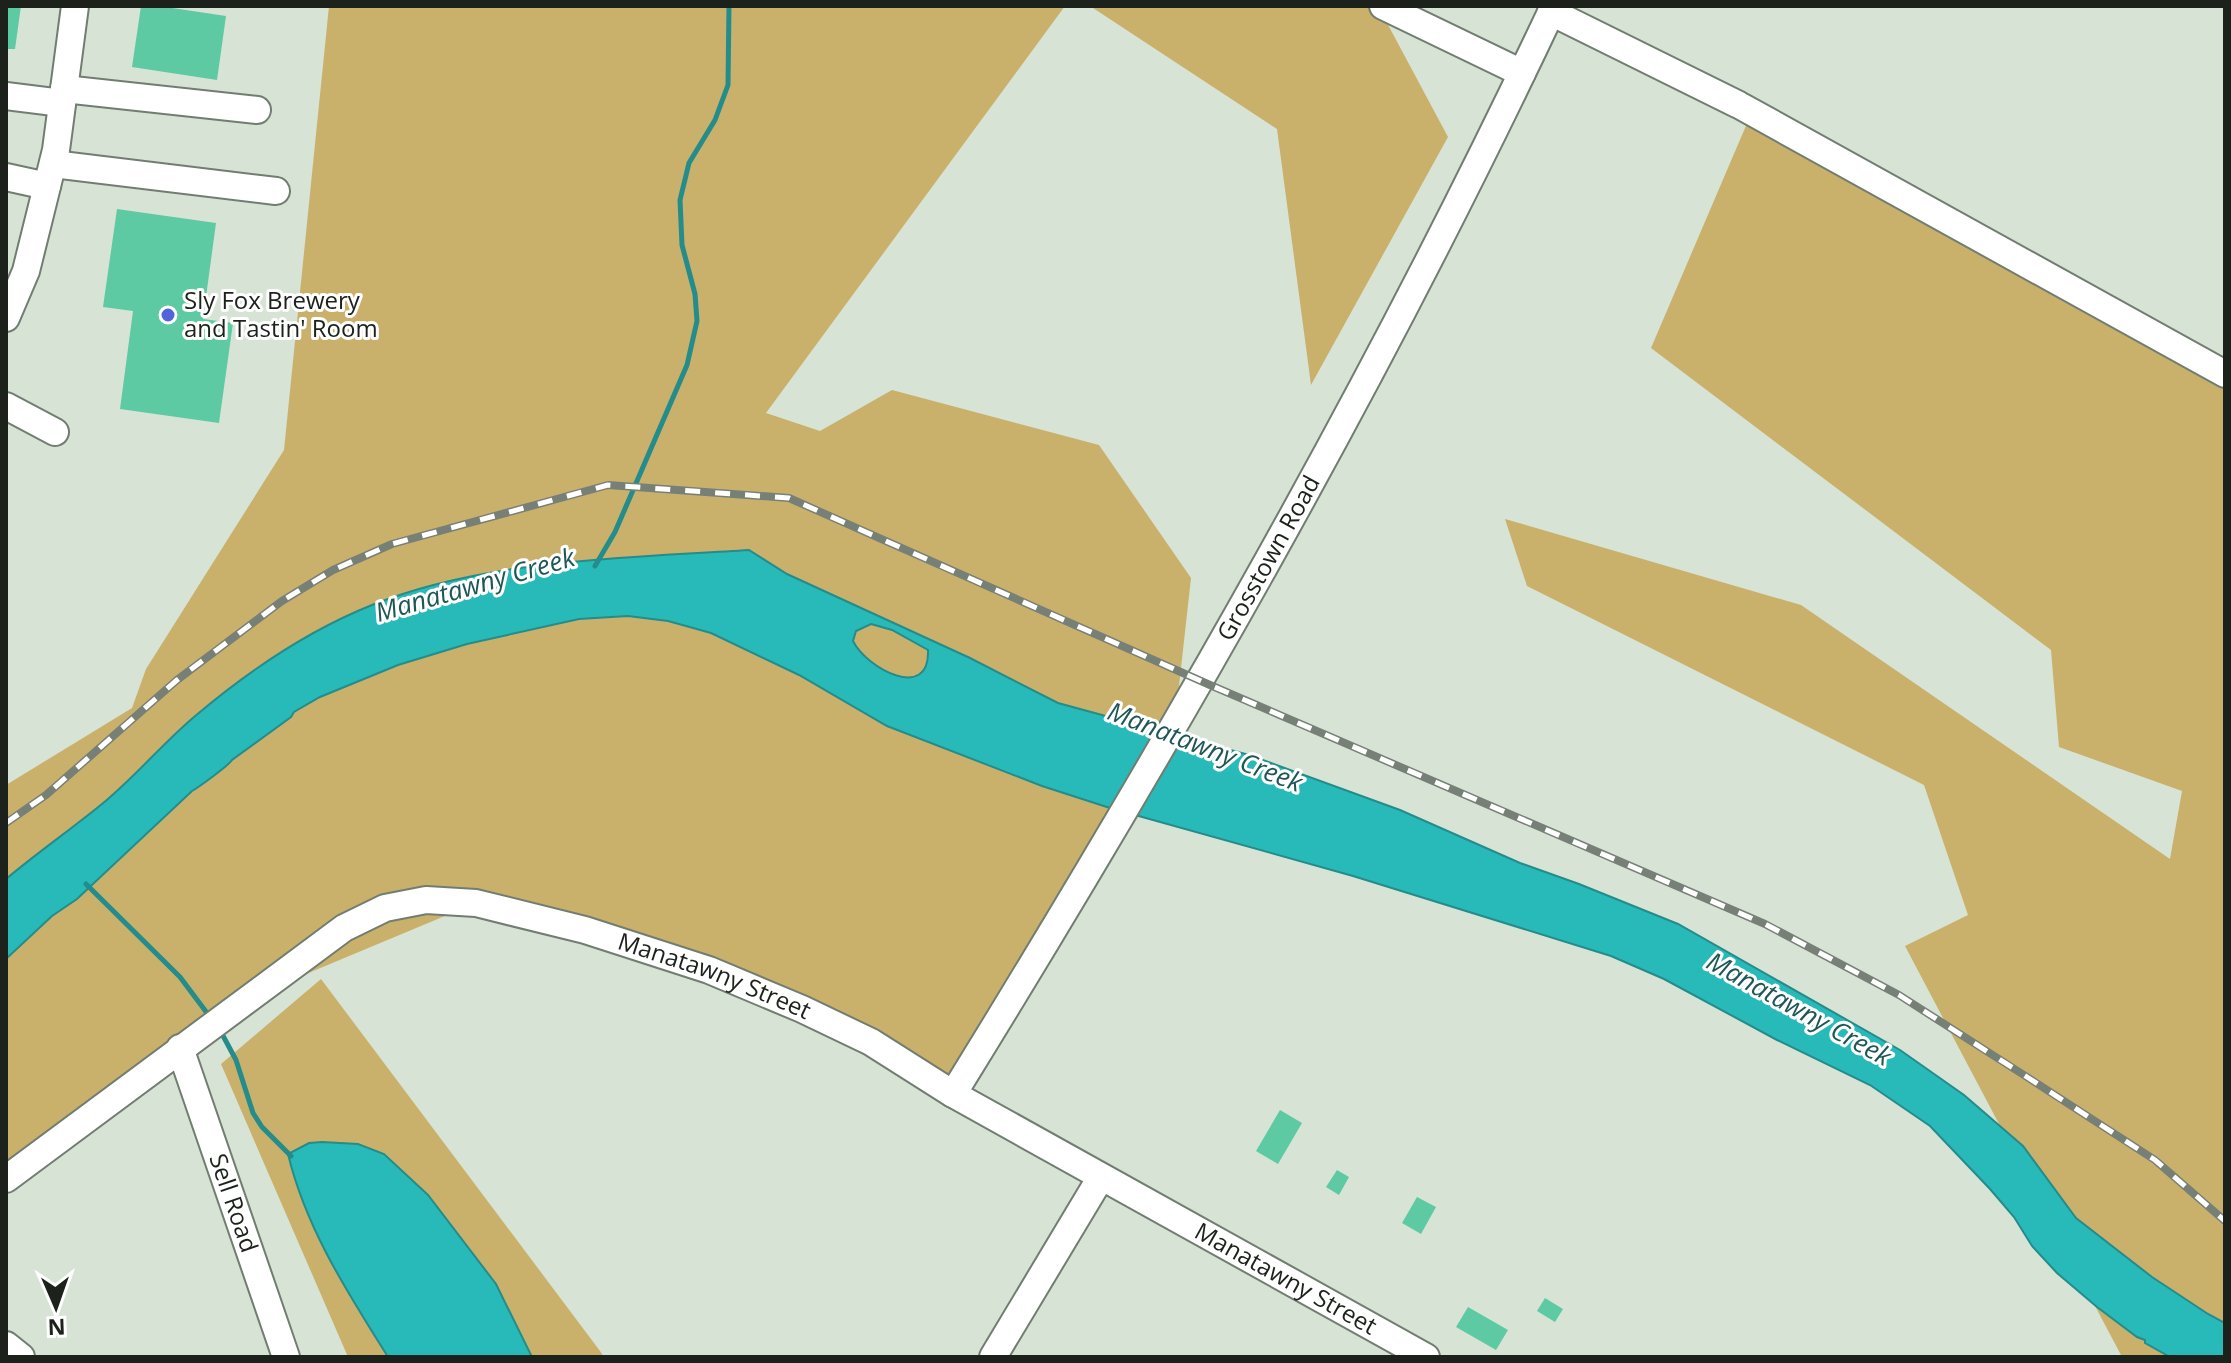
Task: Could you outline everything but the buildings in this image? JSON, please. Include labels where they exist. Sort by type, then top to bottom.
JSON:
[{"type":"street","points":[[6,318],[26,271],[50,175],[75,6]]},
{"type":"street","points":[[1383,6],[1522,73]]},
{"type":"street","points":[[1553,9],[1739,105],[2225,374]]},
{"type":"street","name":"Grosstown Road","points":[[953,1094],[1112,834],[1289,526],[1409,303],[1553,9]]},
{"type":"street","points":[[6,96],[63,96],[257,110]]},
{"type":"street","points":[[6,177],[50,175],[276,191]]},
{"type":"street","points":[[6,406],[55,432]]},
{"type":"street","name":"Manatawny Street","points":[[6,1179],[344,928],[385,908],[426,900],[476,903],[585,930],[709,970],[802,1009],[871,1042],[953,1094],[1426,1357]]},
{"type":"street","name":"Sell Road","points":[[180,1048],[286,1357]]},
{"type":"street","points":[[1001,1355],[1101,1177]]},
{"type":"street","points":[[6,1345],[21,1357]]},
{"type":"shaded area","points":[[329,6],[1065,6],[766,413],[820,431],[892,390],[1099,445],[1191,578],[1175,722],[953,1094],[709,970],[476,903],[246,999],[6,1174],[6,785],[132,708],[146,669],[284,450]]},
{"type":"shaded area","points":[[1090,6],[1378,6],[1448,137],[1311,385],[1277,129]]},
{"type":"shaded area","points":[[1754,107],[2225,368],[2225,1357],[2122,1357],[1905,946],[1968,915],[1924,785],[1527,586],[1505,519],[1801,605],[2170,859],[2182,791],[2059,747],[2051,650],[1651,348]]},
{"type":"shaded area","points":[[321,979],[604,1357],[348,1357],[221,1064]]},
{"type":"water","name":"Manatawny Creek","points":[[749,550],[787,574],[970,658],[1058,703],[1249,755],[1400,810],[1520,863],[1678,924],[1900,1050],[1964,1095],[2023,1146],[2076,1218],[2152,1277],[2225,1323],[2225,1357],[2170,1357],[2145,1343],[2057,1273],[2032,1246],[2014,1217],[1990,1189],[1930,1126],[1870,1085],[1777,1040],[1664,979],[1611,956],[1353,876],[1042,786],[887,726],[799,675],[711,633],[668,621],[628,616],[579,619],[467,644],[398,665],[320,697],[294,712],[192,791],[77,899],[52,916],[6,959],[6,879],[114,794],[214,700],[256,669],[324,627],[372,605],[416,590],[509,569]],"holes":[[[871,624],[892,630],[928,650],[926,666],[919,674],[896,676],[883,670],[860,652],[853,641],[856,631]]]},
{"type":"water","points":[[309,1143],[358,1144],[384,1154],[428,1195],[496,1284],[532,1357],[388,1357],[330,1260],[296,1182],[288,1154]]},
{"type":"waterway","points":[[595,566],[615,532],[687,365],[697,321],[695,294],[682,245],[680,200],[689,163],[715,120],[728,85],[729,6]]},
{"type":"waterway","points":[[86,884],[180,977],[210,1017]]},
{"type":"waterway","points":[[221,1032],[236,1060],[253,1113],[262,1127],[291,1156]]},
{"type":"railway","points":[[6,823],[46,795],[177,680],[282,601],[333,570],[392,544],[608,485],[789,498],[1210,685],[1765,924],[1899,995],[2027,1077],[2155,1160],[2225,1221]]},
{"type":"place","name":"Sly Fox Brewery and Tastin' Room","points":[[168,315]]}]
